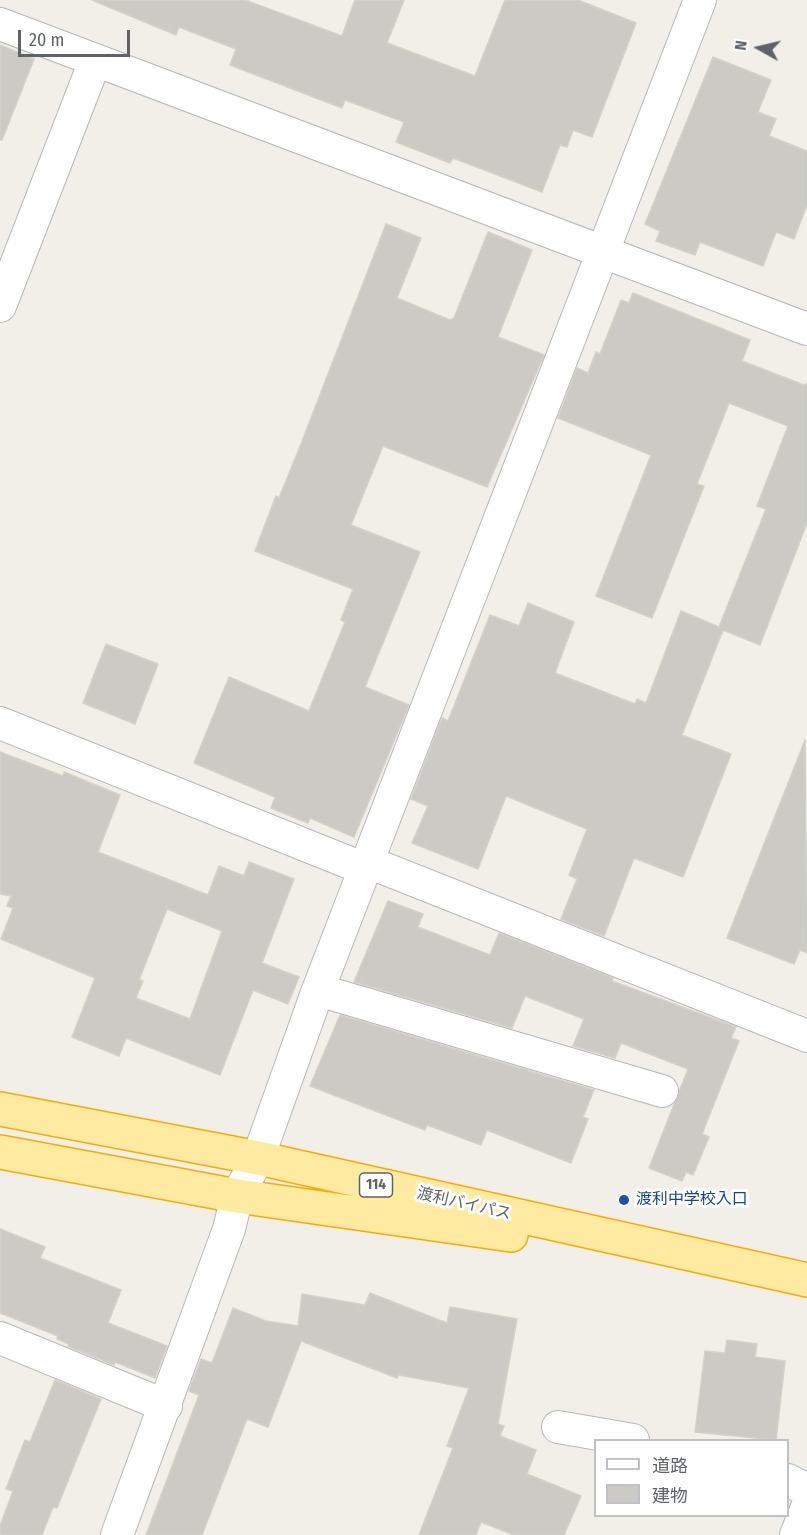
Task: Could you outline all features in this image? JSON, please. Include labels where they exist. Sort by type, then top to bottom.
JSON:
[{"type":"highway","name":"渡利バイパス","points":[[0,1109],[258,1158],[807,1280]]},
{"type":"highway","name":"渡利バイパス","points":[[0,1152],[237,1196],[751,1269]]},
{"type":"street","points":[[117,1535],[166,1406],[229,1228],[237,1196],[258,1158],[318,990],[700,0]]},
{"type":"street","points":[[0,24],[807,329]]},
{"type":"street","points":[[0,306],[95,61]]},
{"type":"street","points":[[0,723],[807,1036]]},
{"type":"street","points":[[318,990],[662,1091]]},
{"type":"street","points":[[0,1338],[166,1406]]},
{"type":"street","points":[[558,1427],[627,1439]]},
{"type":"street","points":[[789,1481],[807,1490]]},
{"type":"street","points":[[795,1535],[807,1507]]},
{"type":"building","points":[[92,0],[245,0],[342,36],[355,0],[404,0],[387,43],[475,76],[505,0],[578,0],[636,23],[592,137],[573,130],[567,147],[560,145],[542,192],[453,158],[450,163],[396,142],[404,122],[345,100],[342,108],[230,65],[236,49],[179,27],[176,35]]},
{"type":"building","points":[[0,45],[34,59],[2,140],[0,140]]},
{"type":"building","points":[[713,57],[771,80],[758,112],[776,119],[769,136],[807,151],[807,205],[794,239],[776,232],[763,266],[700,242],[695,255],[656,241],[660,231],[645,224]]},
{"type":"building","points":[[386,224],[421,238],[397,298],[450,320],[454,318],[488,232],[532,250],[498,337],[544,355],[487,487],[383,446],[351,525],[420,552],[365,687],[409,705],[354,837],[310,818],[308,823],[271,808],[275,797],[194,763],[229,677],[309,711],[345,622],[341,620],[353,589],[255,551],[276,496],[279,498],[301,444]]},
{"type":"building","points":[[633,293],[750,340],[742,361],[804,385],[807,383],[807,523],[760,645],[723,630],[682,735],[731,754],[683,877],[634,858],[604,936],[561,919],[577,879],[569,875],[587,829],[506,796],[478,869],[412,843],[428,806],[411,799],[442,718],[448,721],[490,615],[519,626],[528,603],[574,622],[555,673],[635,704],[637,699],[646,703],[681,611],[719,627],[766,509],[757,506],[788,426],[729,403],[697,484],[704,486],[652,618],[596,596],[651,455],[558,418],[577,368],[588,373],[596,352],[600,354],[621,300],[629,303]]},
{"type":"building","points":[[106,644],[158,664],[135,724],[83,703]]},
{"type":"building","points":[[805,740],[807,953],[800,950],[794,964],[727,938]]},
{"type":"building","points":[[0,752],[63,776],[64,772],[120,795],[98,852],[208,895],[219,866],[244,876],[249,862],[294,879],[262,963],[299,977],[288,1004],[253,990],[220,1075],[126,1038],[119,1056],[72,1037],[95,978],[1,939],[13,908],[7,906],[11,896],[0,894]],"holes":[[[167,909],[222,931],[190,1019],[136,998],[143,981],[139,980]]]},
{"type":"building","points":[[388,901],[423,914],[418,927],[490,955],[499,933],[613,978],[612,981],[736,1027],[731,1038],[739,1041],[702,1134],[709,1137],[693,1175],[686,1172],[682,1181],[649,1168],[688,1069],[621,1043],[615,1058],[573,1046],[584,1019],[525,996],[512,1028],[354,982]]},
{"type":"building","points":[[340,1015],[594,1090],[583,1117],[588,1119],[571,1163],[487,1130],[481,1145],[427,1125],[425,1130],[310,1086]]},
{"type":"building","points":[[0,1229],[45,1247],[40,1258],[121,1290],[108,1323],[167,1346],[155,1378],[115,1362],[114,1365],[68,1346],[69,1344],[57,1339],[58,1336],[0,1313]]},
{"type":"building","points":[[370,1293],[447,1323],[450,1307],[517,1319],[498,1424],[504,1426],[500,1436],[536,1450],[527,1474],[581,1496],[564,1535],[514,1535],[481,1522],[476,1535],[419,1535],[453,1448],[447,1446],[469,1388],[399,1375],[397,1378],[301,1341],[268,1427],[247,1419],[202,1535],[146,1535],[199,1395],[189,1391],[201,1359],[212,1363],[233,1308],[266,1321],[298,1326],[302,1294],[365,1305]]},
{"type":"building","points":[[727,1340],[757,1344],[755,1357],[785,1361],[776,1439],[695,1432],[705,1351],[725,1353]]},
{"type":"building","points":[[55,1380],[101,1399],[57,1508],[53,1507],[42,1535],[0,1535],[0,1526],[13,1491],[6,1489],[25,1440],[30,1442]]},
{"type":"place","name":"渡利中学校入口","points":[[624,1200]]}]
